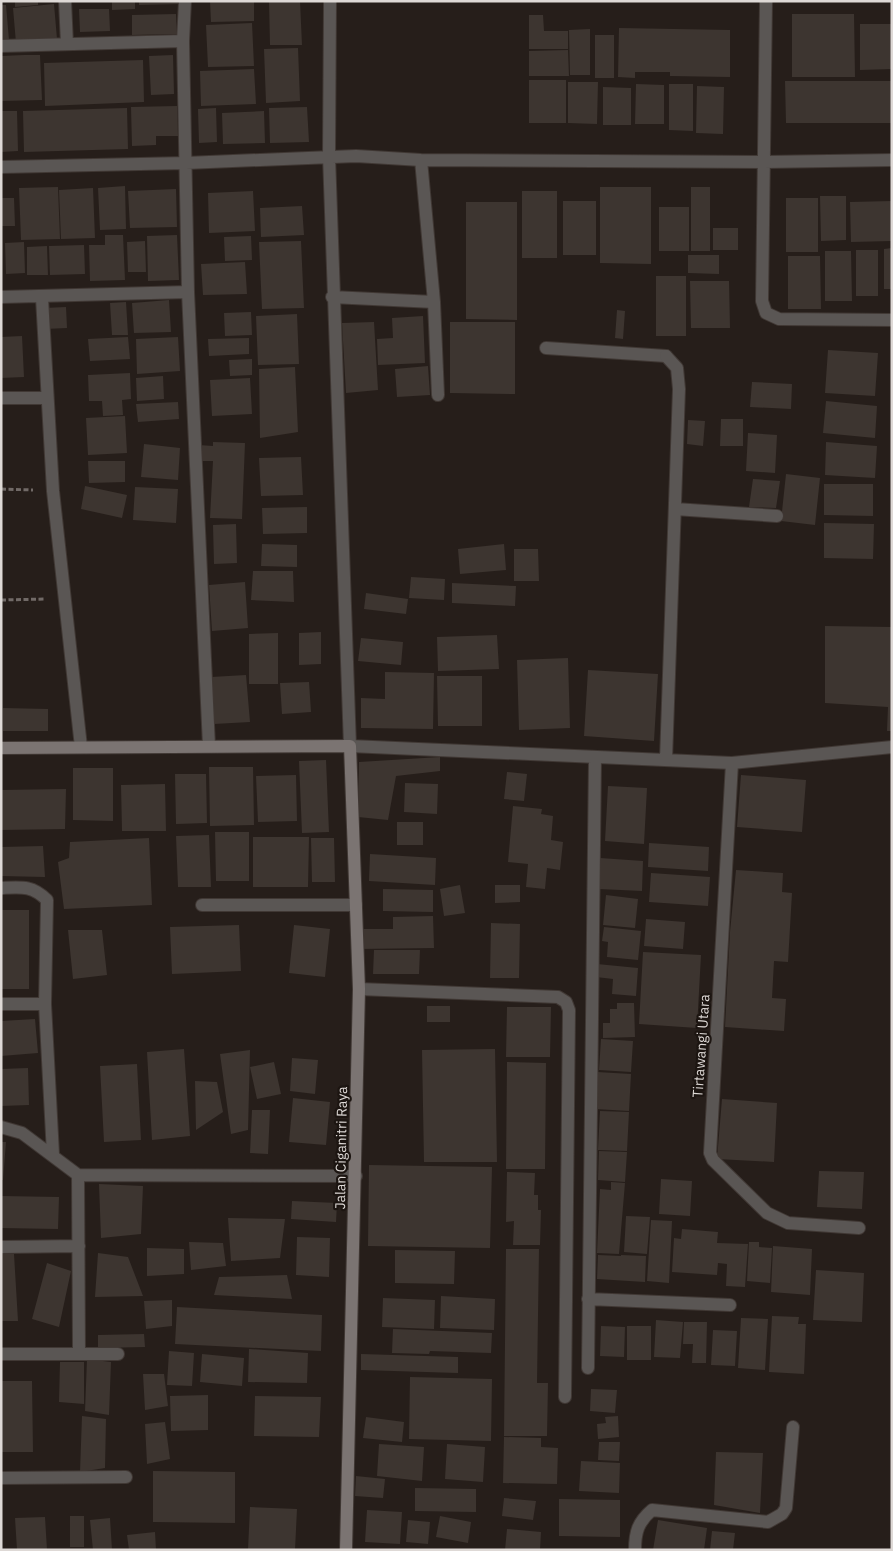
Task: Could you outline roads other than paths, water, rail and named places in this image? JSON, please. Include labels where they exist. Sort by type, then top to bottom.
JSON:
[{"type":"street","points":[[65,1],[67,44]]},
{"type":"street","points":[[185,1],[183,41],[188,292],[209,746]]},
{"type":"street","points":[[330,1],[329,156],[332,297],[350,746]]},
{"type":"street","points":[[766,1],[762,301],[766,313],[779,320],[892,320]]},
{"type":"street","points":[[1,46],[183,41]]},
{"type":"street","points":[[1,167],[186,163],[329,156],[421,160],[764,162],[892,160]]},
{"type":"street","points":[[421,160],[434,302],[438,395]]},
{"type":"street","points":[[1,297],[42,298],[188,292]]},
{"type":"street","points":[[332,297],[434,302]]},
{"type":"street","points":[[42,298],[46,398],[53,491],[81,747]]},
{"type":"street","points":[[546,348],[666,356],[676,368],[679,389],[666,760]]},
{"type":"street","points":[[1,398],[46,398]]},
{"type":"street","points":[[675,509],[777,516]]},
{"type":"street","points":[[1,748],[350,746],[732,763],[892,747]]},
{"type":"street","name":"Jalan Ciganitri Raya","points":[[346,1550],[359,988],[350,746]]},
{"type":"street","points":[[588,1368],[590,997],[595,758]]},
{"type":"street","name":"Tirtawangi Utara","points":[[732,763],[710,1153],[713,1160],[767,1213],[788,1223],[858,1228]]},
{"type":"street","points":[[1,888],[26,887],[38,891],[47,900],[46,1004],[53,1154]]},
{"type":"street","points":[[202,905],[356,905]]},
{"type":"street","points":[[359,988],[558,997],[566,1002],[569,1020],[565,1397]]},
{"type":"street","points":[[1,1004],[46,1004]]},
{"type":"street","points":[[1,1127],[22,1133],[53,1154],[78,1175],[356,1176]]},
{"type":"street","points":[[78,1175],[79,1353]]},
{"type":"street","points":[[1,1247],[79,1246]]},
{"type":"street","points":[[588,1299],[730,1305]]},
{"type":"street","points":[[1,1354],[118,1354]]},
{"type":"street","points":[[635,1550],[635,1532],[642,1518],[652,1510],[768,1522],[782,1514],[786,1508],[793,1426]]},
{"type":"street","points":[[1,1478],[126,1477]]}]
